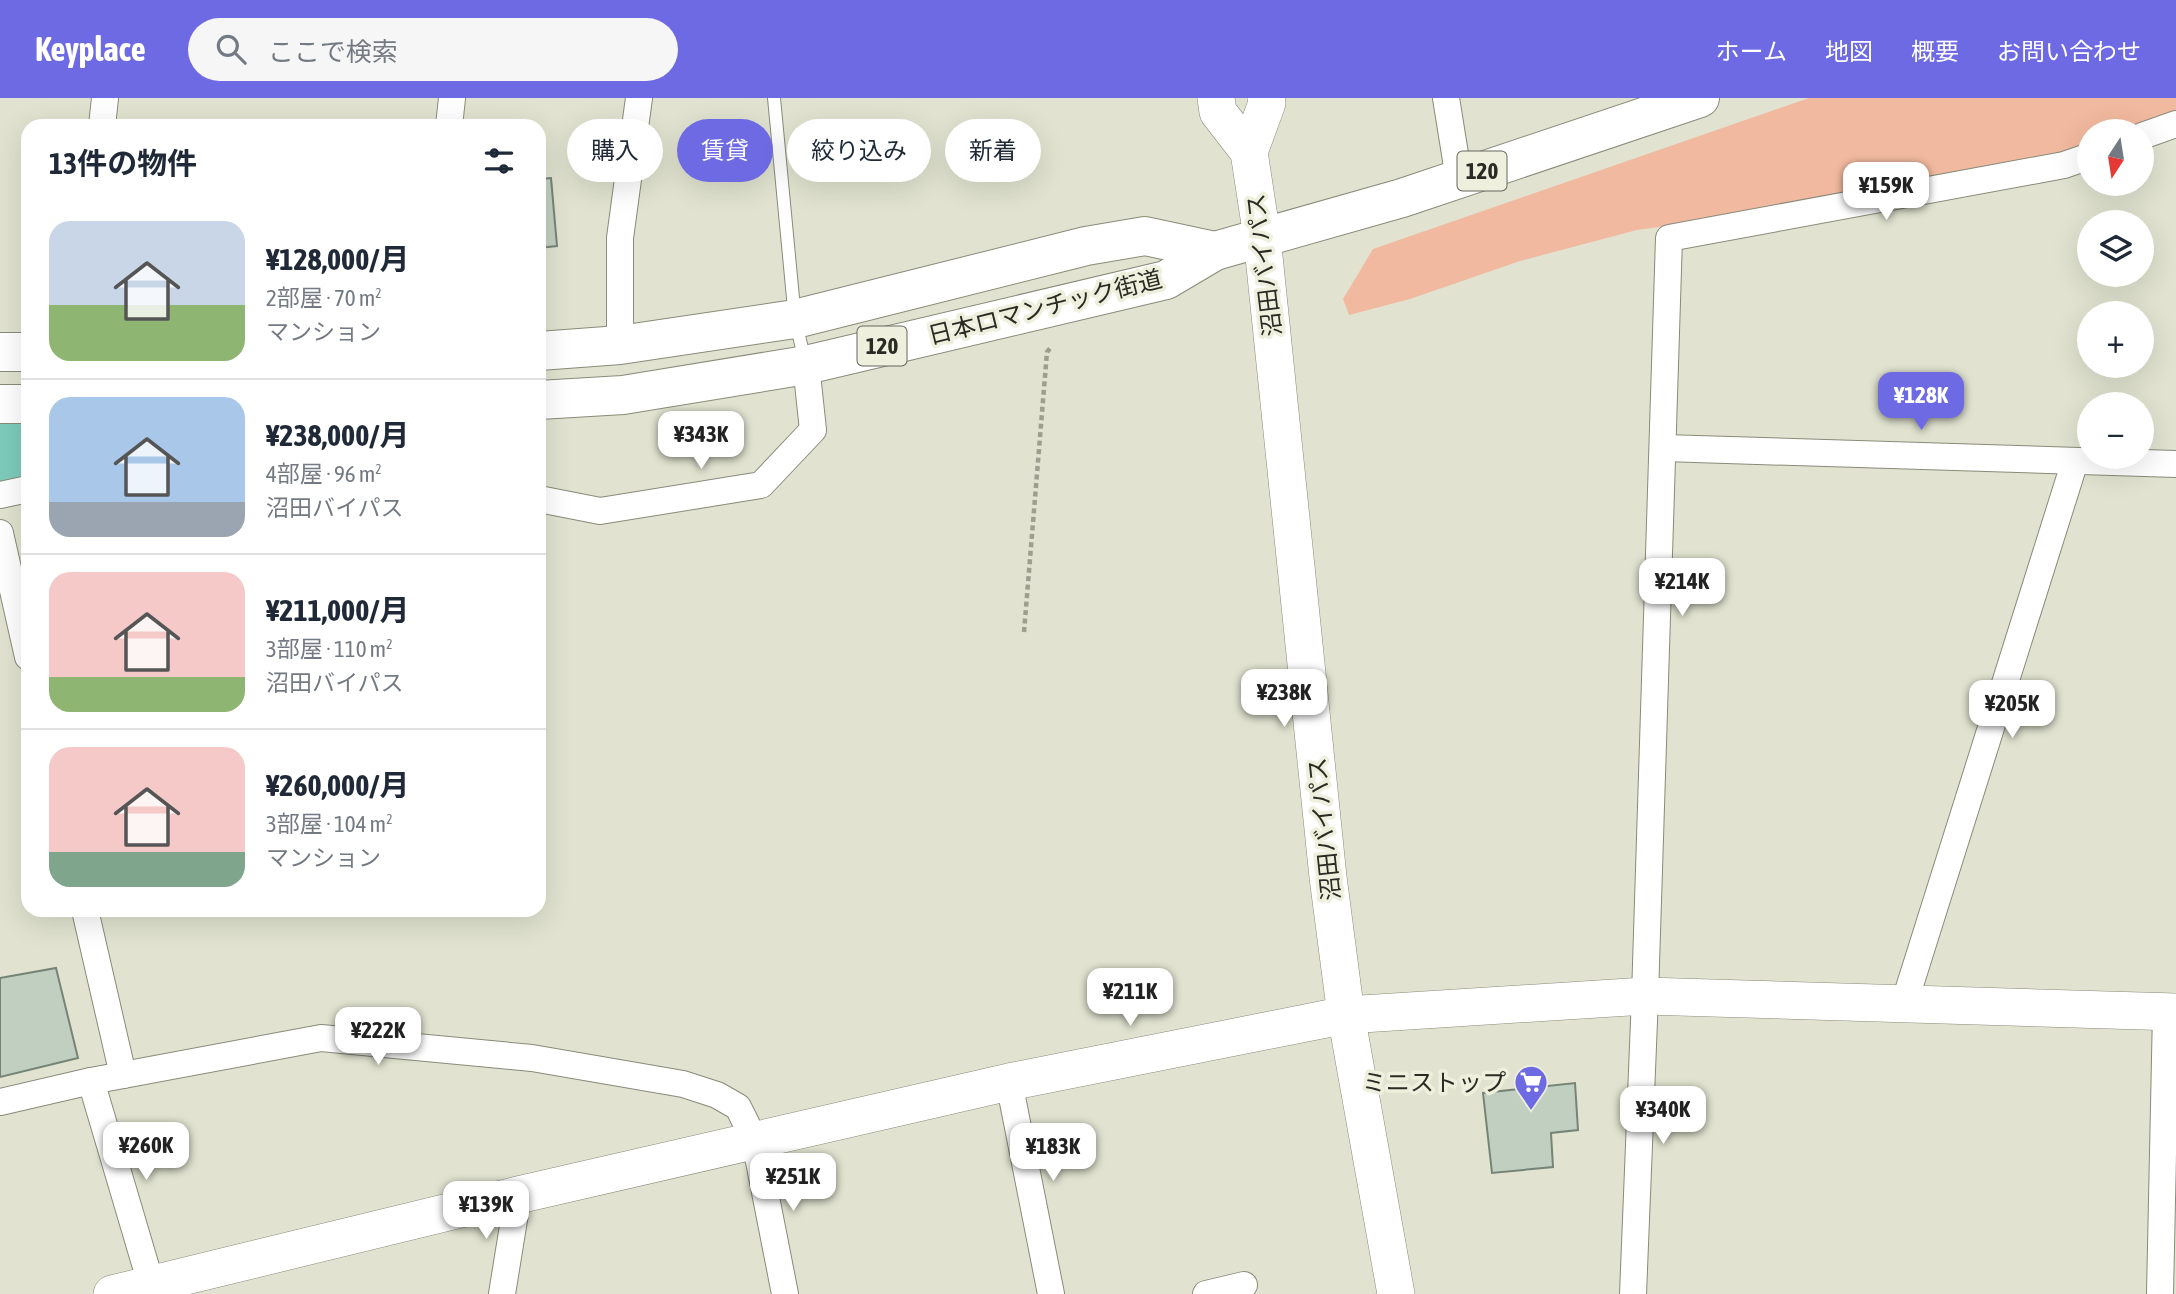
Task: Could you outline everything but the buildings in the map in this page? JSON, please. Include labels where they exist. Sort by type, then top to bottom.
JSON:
[{"type":"highway","name":"日本ロマンチック街道","points":[[546,400],[623,395],[806,365],[1166,280],[1215,250],[1402,198],[1700,98]]},
{"type":"highway","name":"日本ロマンチック街道","points":[[546,350],[620,345],[795,319],[1098,244],[1145,236],[1215,250]]},
{"type":"highway","points":[[0,352],[21,352]]},
{"type":"highway","points":[[0,404],[21,404]]},
{"type":"street","points":[[103,119],[105,98]]},
{"type":"street","points":[[450,119],[452,98]]},
{"type":"street","points":[[620,345],[620,238],[639,98]]},
{"type":"street","name":"沼田バイパス","points":[[1216,98],[1218,112],[1249,152]]},
{"type":"street","name":"沼田バイパス","points":[[1266,98],[1267,103],[1249,152],[1262,237],[1328,877],[1346,1015],[1396,1294]]},
{"type":"street","points":[[1447,98],[1459,179]]},
{"type":"street","points":[[2154,132],[2176,124]]},
{"type":"street","points":[[1633,1294],[1664,448],[1669,239],[2077,160]]},
{"type":"street","points":[[546,500],[600,511],[761,485],[813,430],[806,365]]},
{"type":"street","points":[[1664,448],[2176,464]]},
{"type":"street","points":[[1904,1004],[2075,461]]},
{"type":"street","points":[[0,495],[21,490]]},
{"type":"street","points":[[0,533],[21,626]]},
{"type":"street","points":[[87,917],[123,1075]]},
{"type":"street","points":[[112,1294],[153,1289],[518,1195],[1009,1082],[1346,1015],[1645,996],[2171,1012],[2160,1294]]},
{"type":"street","points":[[0,1102],[91,1081],[321,1038],[532,1058],[683,1084],[717,1095],[738,1107],[755,1141],[785,1294]]},
{"type":"street","points":[[91,1081],[153,1289]]},
{"type":"street","points":[[1009,1082],[1051,1294]]},
{"type":"street","points":[[502,1294],[518,1195]]},
{"type":"street","points":[[1206,1294],[1244,1284]]},
{"type":"lane","points":[[774,98],[795,319],[806,365]]},
{"type":"path","points":[[1024,632],[1047,352],[1055,341]]},
{"type":"shaded area","points":[[1809,98],[2176,98],[2176,113],[2154,120],[2077,119],[2077,147],[2050,156],[1724,218],[1637,230],[1520,261],[1410,299],[1349,315],[1343,299],[1373,249]]},
{"type":"waterway","points":[[0,454],[21,455]]},
{"type":"place","name":"ミニストップ","points":[[1531,1112]]}]
